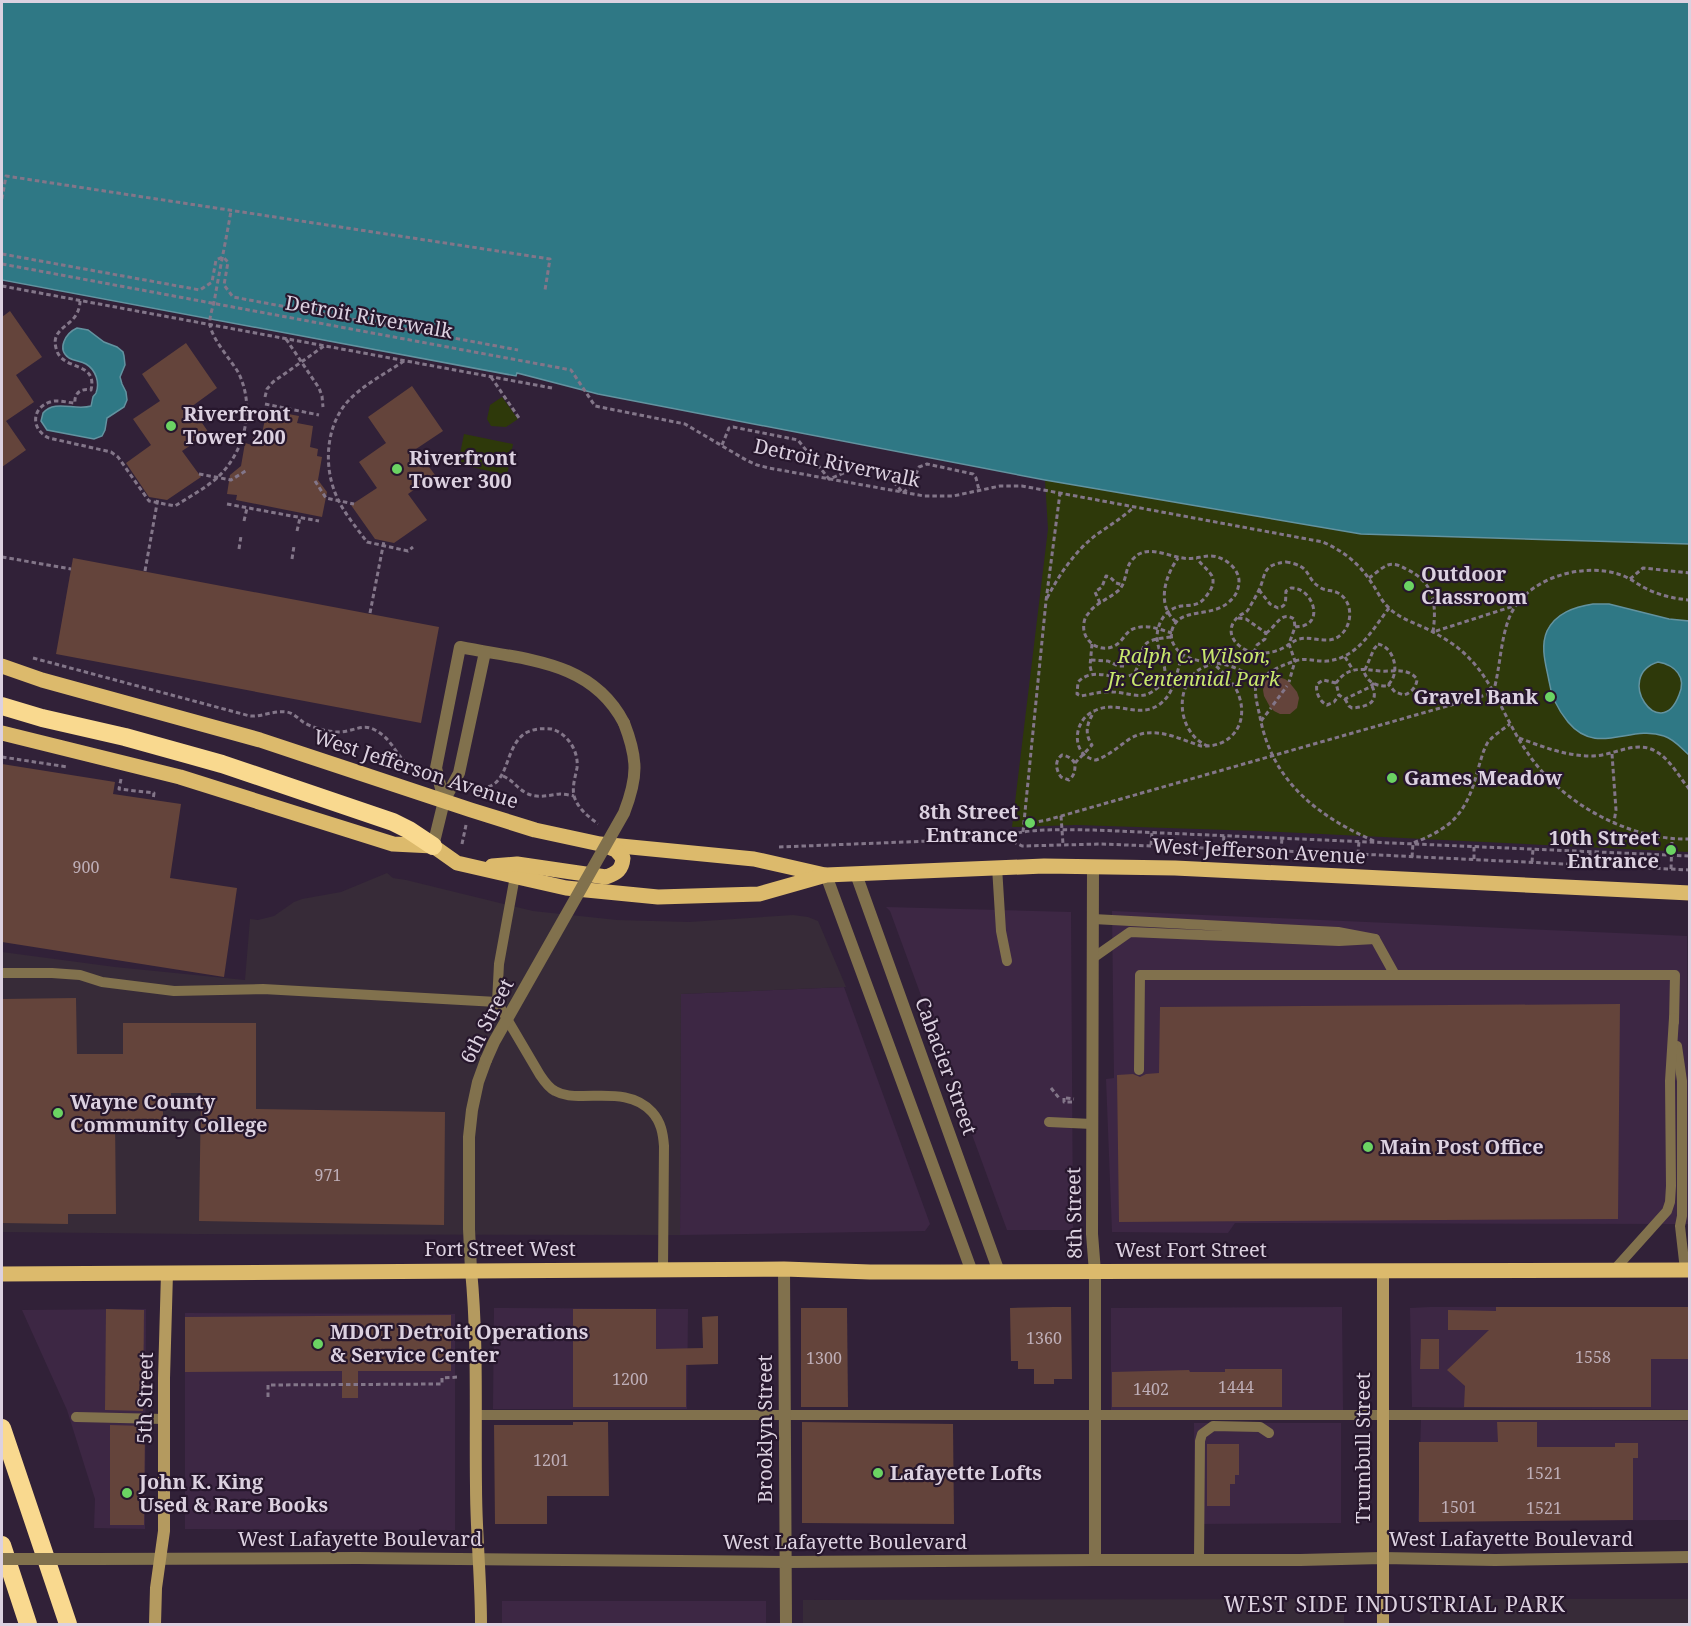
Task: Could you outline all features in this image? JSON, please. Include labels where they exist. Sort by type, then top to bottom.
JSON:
[{"type":"highway","points":[[2,706],[222,764],[393,822],[433,846]]},
{"type":"highway","points":[[2,1428],[68,1624]]},
{"type":"highway","points":[[2,1545],[28,1624]]},
{"type":"main road","name":"West Jefferson Avenue","points":[[2,666],[42,680],[260,740],[535,830],[600,844],[754,859],[826,876]]},
{"type":"main road","points":[[2,733],[180,777],[393,844],[433,846]]},
{"type":"main road","points":[[477,867],[517,864],[606,877],[617,873],[622,866],[623,858],[616,850],[600,844]]},
{"type":"main road","name":"West Jefferson Avenue","points":[[433,846],[457,863],[566,888],[658,897],[759,894],[826,876],[997,867],[1093,866],[1689,893]]},
{"type":"main road","name":"Fort Street West","points":[[2,1274],[663,1269],[999,1272]]},
{"type":"main road","points":[[1383,1271],[1687,1270]]},
{"type":"main road","name":"West Fort Street","points":[[999,1272],[1383,1271]]},
{"type":"street","name":"6th Street","points":[[444,801],[436,768],[460,647],[545,663],[580,676],[594,685],[618,710],[634,753],[635,767],[631,796],[624,813],[494,1042],[478,1082],[472,1110],[469,1137],[469,1229],[474,1305],[476,1527],[481,1624]]},
{"type":"street","points":[[433,846],[444,801],[459,773],[485,652]]},
{"type":"street","name":"8th Street","points":[[1093,866],[1092,1234],[1095,1272],[1095,1560]]},
{"type":"street","name":"Cabacier Street","points":[[856,874],[999,1272]]},
{"type":"street","points":[[826,876],[972,1272]]},
{"type":"street","name":"Brooklyn Street","points":[[784,1269],[786,1624]]},
{"type":"street","name":"Trumbull Street","points":[[1383,1271],[1383,1624]]},
{"type":"street","name":"5th Street","points":[[155,1624],[156,1588],[164,1531],[164,1378],[168,1273]]},
{"type":"street","name":"West Lafayette Boulevard","points":[[2,1559],[785,1562],[1382,1558],[1496,1560],[1689,1557]]},
{"type":"lane","points":[[997,867],[1001,931],[1007,961]]},
{"type":"lane","points":[[515,876],[499,964],[497,1002],[540,1075],[554,1091],[574,1096],[629,1097],[640,1102],[658,1119],[664,1146],[663,1269]]},
{"type":"lane","points":[[1093,919],[1338,932],[1375,939]]},
{"type":"lane","points":[[1092,958],[1130,932],[1339,941],[1375,939]]},
{"type":"lane","points":[[1375,939],[1395,975]]},
{"type":"lane","points":[[2,973],[80,975],[102,982],[174,990],[263,989],[497,1002]]},
{"type":"lane","points":[[1139,1070],[1140,975],[1676,975],[1674,1022]]},
{"type":"lane","points":[[1614,1270],[1667,1211],[1670,1202],[1670,1081],[1674,1018],[1682,1081],[1682,1216],[1680,1226],[1687,1270]]},
{"type":"lane","points":[[1049,1122],[1092,1124]]},
{"type":"lane","points":[[475,1415],[1689,1415]]},
{"type":"lane","points":[[76,1417],[164,1419]]},
{"type":"lane","points":[[1199,1560],[1200,1441],[1202,1434],[1214,1426],[1260,1427],[1269,1433]]},
{"type":"path","points":[[2,199],[6,176],[550,259],[545,290]]},
{"type":"path","points":[[80,301],[75,317],[58,332],[55,345],[57,354],[63,360],[89,374],[92,383],[91,390],[80,390],[76,395],[75,403],[58,400],[43,405],[36,413],[36,428],[42,435],[49,438],[115,455],[149,501],[175,507],[222,472],[234,456],[244,431],[247,408],[244,389],[236,369],[220,346],[210,325],[231,211]]},
{"type":"path","points":[[2,254],[200,290],[212,282],[216,260],[223,257]]},
{"type":"path","points":[[223,257],[228,262],[224,285],[233,297],[518,350]]},
{"type":"path","name":"Detroit Riverwalk","points":[[2,264],[214,301],[571,370],[595,406],[679,422],[757,465],[924,496],[940,497],[1011,486],[1307,537],[1323,542],[1338,548],[1351,558],[1369,578],[1389,608],[1433,632],[1469,658],[1483,674],[1527,753],[1561,790],[1582,805],[1614,822],[1645,834],[1672,840],[1689,839]]},
{"type":"path","points":[[2,286],[552,388]]},
{"type":"path","points":[[285,339],[320,391],[323,399],[322,407]]},
{"type":"path","points":[[265,397],[267,389],[273,382],[324,346]]},
{"type":"path","points":[[404,361],[362,389],[344,406],[331,434],[328,464],[335,494],[367,542],[408,550],[413,547]]},
{"type":"path","points":[[491,377],[519,418]]},
{"type":"path","points":[[266,404],[319,415]]},
{"type":"path","points":[[722,445],[729,428],[795,439],[800,442],[829,479],[853,469],[870,468],[887,475],[903,493],[911,485],[919,467],[927,464],[973,474],[979,490]]},
{"type":"path","points":[[199,474],[231,480],[247,470]]},
{"type":"path","points":[[315,481],[326,498],[354,504]]},
{"type":"path","points":[[1023,832],[1046,601],[1060,493]]},
{"type":"path","points":[[145,571],[158,498]]},
{"type":"path","points":[[227,504],[320,521]]},
{"type":"path","points":[[244,520],[247,507]]},
{"type":"path","points":[[1046,601],[1059,578],[1081,549],[1094,536],[1117,522],[1134,507]]},
{"type":"path","points":[[297,531],[300,517]]},
{"type":"path","points":[[239,549],[241,536]]},
{"type":"path","points":[[370,614],[384,541]]},
{"type":"path","points":[[292,559],[294,546]]},
{"type":"path","points":[[1172,635],[1158,629],[1136,628],[1130,630],[1113,647],[1102,648],[1092,644],[1086,636],[1083,629],[1084,620],[1089,612],[1123,585],[1128,567],[1138,554],[1152,551],[1178,558],[1214,556],[1224,560],[1238,574],[1239,584],[1233,599],[1223,608],[1213,612],[1184,616],[1176,622],[1172,635],[1177,649],[1183,654],[1197,661],[1232,667],[1258,680]]},
{"type":"path","points":[[2,557],[71,569]]},
{"type":"path","points":[[1176,622],[1167,611],[1164,599],[1169,572],[1178,558]]},
{"type":"path","points":[[1172,635],[1157,638],[1151,639],[1146,643],[1134,674],[1122,677],[1086,675],[1078,682],[1076,690],[1079,695],[1113,692],[1146,695],[1162,682],[1166,670],[1157,638],[1158,629],[1167,611],[1198,603],[1204,599],[1212,586],[1211,575],[1197,558]]},
{"type":"path","points":[[1286,562],[1299,565],[1320,588],[1340,594],[1347,603],[1350,619],[1341,636],[1329,640],[1305,638],[1278,651],[1270,652],[1254,652],[1244,649],[1232,638],[1231,625],[1236,618],[1248,610],[1259,590],[1268,568],[1277,563],[1286,562]]},
{"type":"path","points":[[1369,578],[1385,567],[1395,564],[1420,577],[1428,585],[1436,609],[1433,632],[1515,605],[1532,590],[1567,572],[1606,571],[1621,575],[1664,596],[1689,600]]},
{"type":"path","points":[[1630,579],[1643,568],[1689,573]]},
{"type":"path","points":[[1100,603],[1095,592],[1102,587],[1106,576],[1123,585]]},
{"type":"path","points":[[1259,590],[1270,604],[1278,608],[1286,602],[1286,591],[1291,588],[1302,590],[1307,594],[1313,605],[1312,617],[1307,624],[1295,627]]},
{"type":"path","points":[[1191,605],[1191,614]]},
{"type":"path","points":[[1024,824],[1061,816],[1493,693],[1498,678],[1507,623],[1515,605]]},
{"type":"path","points":[[1376,842],[1345,827],[1318,810],[1294,787],[1272,756],[1267,744],[1256,688],[1258,680],[1295,661],[1301,659],[1326,661],[1345,657],[1363,643],[1389,608]]},
{"type":"path","points":[[1254,652],[1266,633],[1282,617],[1294,619],[1295,627],[1289,644],[1295,661],[1288,684],[1261,721]]},
{"type":"path","points":[[1236,618],[1246,619],[1266,633]]},
{"type":"path","points":[[1092,644],[1092,674]]},
{"type":"path","points":[[1336,683],[1339,694],[1348,706],[1352,708],[1370,704],[1375,690],[1364,672],[1378,644],[1390,650],[1394,663],[1394,670],[1388,684]]},
{"type":"path","points":[[1183,654],[1170,694],[1157,706],[1139,711],[1112,706],[1096,710],[1083,719],[1078,730],[1078,745],[1083,754],[1093,760],[1100,759],[1144,732],[1158,732],[1201,746],[1221,744],[1233,735],[1239,726],[1242,710],[1236,689],[1213,663]]},
{"type":"path","points":[[24,656],[250,716],[258,717],[275,712],[287,712],[313,727],[338,732],[371,728],[386,738],[408,766],[420,772]]},
{"type":"path","points":[[1345,657],[1353,670]]},
{"type":"path","points":[[1091,660],[1108,661],[1124,666]]},
{"type":"path","points":[[1208,746],[1197,740],[1188,730],[1182,706],[1185,688],[1191,677],[1213,663]]},
{"type":"path","points":[[1336,683],[1343,675],[1353,670],[1365,669],[1400,670],[1413,674],[1417,679],[1411,691],[1404,694],[1395,692],[1388,684]]},
{"type":"path","points":[[1336,683],[1323,680],[1317,684],[1316,689],[1321,700],[1327,705],[1334,702],[1339,694]]},
{"type":"path","points":[[1345,699],[1373,685],[1388,684]]},
{"type":"path","points":[[1075,763],[1066,755],[1059,757],[1056,766],[1061,777],[1069,780],[1072,777],[1075,763],[1092,745],[1088,738],[1087,727],[1096,710]]},
{"type":"path","points":[[1413,843],[1440,830],[1458,815],[1473,788],[1483,752],[1488,743],[1510,724]]},
{"type":"path","points":[[469,787],[484,788],[503,776],[513,748],[519,738],[528,731],[553,730],[568,740],[574,749],[577,766],[573,784],[574,796],[583,812],[598,824]]},
{"type":"path","points":[[1518,738],[1561,753],[1591,756],[1612,754],[1631,748],[1650,748],[1665,759],[1689,790]]},
{"type":"path","points":[[1612,754],[1616,810],[1614,822]]},
{"type":"path","points":[[2,757],[78,769]]},
{"type":"path","points":[[121,775],[119,789],[154,793],[153,800]]},
{"type":"path","points":[[503,776],[531,795],[574,796]]},
{"type":"path","points":[[1061,816],[1063,844]]},
{"type":"path","points":[[462,843],[466,825]]},
{"type":"path","points":[[1006,838],[1010,834],[1023,832],[1094,830],[1689,856]]},
{"type":"path","points":[[1151,846],[1152,832]]},
{"type":"path","points":[[1223,849],[1224,835]]},
{"type":"path","points":[[871,844],[1006,838],[1022,846],[1063,844],[1151,846],[1689,870]]},
{"type":"path","points":[[1281,851],[1282,838]]},
{"type":"path","points":[[1671,869],[1672,840]]},
{"type":"path","points":[[1358,854],[1359,841]]},
{"type":"path","points":[[1412,857],[1413,843]]},
{"type":"path","points":[[1474,846],[1474,860]]},
{"type":"path","points":[[1532,862],[1533,849]]},
{"type":"path","points":[[1590,852],[1590,865]]},
{"type":"path","points":[[1051,1088],[1063,1098],[1064,1102],[1074,1100]]},
{"type":"path","points":[[268,1397],[268,1385],[442,1384],[442,1378],[459,1377]]},
{"type":"shaded area","points":[[2,2],[1689,2],[1689,544],[1361,534],[1045,480],[598,394],[517,373],[516,376],[2,280]]},
{"type":"shaded area","points":[[77,328],[88,330],[104,342],[117,347],[124,356],[125,365],[120,377],[127,400],[124,407],[107,418],[102,436],[94,439],[47,430],[41,421],[43,413],[53,407],[91,406],[97,389],[95,373],[86,364],[69,358],[63,350],[66,337]]},
{"type":"shaded area","points":[[1609,604],[1669,619],[1689,621],[1689,755],[1671,739],[1651,733],[1602,739],[1590,737],[1579,732],[1565,718],[1550,687],[1544,656],[1545,637],[1551,625],[1560,615],[1586,605]],"holes":[[[1658,662],[1678,673],[1681,689],[1671,709],[1661,713],[1652,710],[1644,702],[1640,692],[1640,680],[1645,669]]]},
{"type":"shaded area","points":[[387,873],[393,878],[533,911],[617,920],[689,922],[793,915],[808,917],[818,921],[846,987],[681,994],[680,1235],[2,1232],[2,952],[115,967],[245,980],[250,919],[258,920],[274,916],[294,902],[341,892]]},
{"type":"shaded area","points":[[886,907],[1071,912],[1073,1230],[1007,1230],[890,911]]},
{"type":"shaded area","name":"Main Post Office","points":[[1112,911],[1687,936],[1689,1224],[1235,1223],[1228,1233],[1112,1232],[1106,1079],[1114,1078]]},
{"type":"shaded area","points":[[844,987],[930,1224],[925,1231],[680,1235],[681,994]]},
{"type":"shaded area","points":[[1342,1307],[1343,1410],[1111,1411],[1111,1308]]},
{"type":"shaded area","points":[[1689,1307],[1689,1410],[1412,1407],[1410,1308]]},
{"type":"shaded area","points":[[494,1308],[688,1309],[687,1409],[493,1409]]},
{"type":"shaded area","points":[[146,1309],[145,1529],[94,1528],[95,1499],[67,1410],[22,1310]]},
{"type":"shaded area","points":[[185,1313],[455,1314],[455,1530],[185,1529]]},
{"type":"shaded area","points":[[1421,1419],[1689,1421],[1689,1520],[1418,1521]]},
{"type":"shaded area","points":[[1194,1423],[1341,1423],[1341,1523],[1195,1524]]},
{"type":"shaded area","points":[[1344,1599],[1344,1624],[803,1624],[803,1600]]},
{"type":"shaded area","points":[[1420,1599],[1689,1599],[1689,1624],[1420,1624]]},
{"type":"shaded area","points":[[502,1601],[766,1601],[766,1624],[502,1624]]},
{"type":"green space","points":[[502,397],[518,419],[506,427],[491,426],[487,419],[490,405]]},
{"type":"green space","points":[[464,434],[513,444],[507,475],[458,464]]},
{"type":"green space","name":"Ralph C. Wilson, Jr. Centennial Park","points":[[1045,480],[1361,534],[1689,544],[1689,852],[1259,831],[1076,825],[1012,827],[1048,529]]},
{"type":"building","points":[[10,311],[42,357],[16,375],[34,402],[6,421],[26,450],[2,467],[2,317]]},
{"type":"building","name":"Riverfront Tower 200","points":[[186,343],[217,388],[191,407],[209,433],[182,451],[201,477],[167,500],[149,497],[126,463],[151,445],[133,419],[160,401],[142,374]]},
{"type":"building","name":"Riverfront Tower 300","points":[[412,386],[443,431],[416,449],[435,475],[408,494],[427,520],[394,543],[375,539],[351,505],[377,488],[359,462],[386,443],[368,417]]},
{"type":"building","points":[[283,413],[299,416],[297,423],[313,426],[310,447],[318,449],[317,456],[322,457],[318,480],[327,492],[322,517],[236,500],[237,495],[227,494],[230,475],[241,466],[245,443],[252,445],[253,437],[261,439],[265,419],[268,420],[268,417],[281,420]]},
{"type":"building","points":[[73,558],[439,627],[421,723],[56,654]]},
{"type":"building","points":[[1274,676],[1285,679],[1297,692],[1299,698],[1297,708],[1290,714],[1280,714],[1274,711],[1264,696],[1265,682]]},
{"type":"building","points":[[2,764],[115,782],[113,794],[181,804],[170,878],[237,888],[224,977],[2,942]]},
{"type":"building","points":[[76,998],[77,1054],[123,1054],[123,1023],[256,1023],[256,1109],[445,1112],[444,1225],[199,1221],[201,1093],[171,1093],[171,1105],[163,1104],[163,1120],[115,1120],[116,1214],[68,1214],[68,1224],[2,1223],[2,999]]},
{"type":"building","name":"Main Post Office","points":[[1620,1004],[1618,1219],[1119,1222],[1117,1075],[1133,1074],[1140,1077],[1159,1073],[1160,1007]]},
{"type":"building","points":[[1071,1307],[1072,1379],[1054,1379],[1054,1384],[1034,1384],[1034,1369],[1018,1369],[1018,1361],[1011,1361],[1010,1308]]},
{"type":"building","points":[[1496,1307],[1689,1307],[1689,1359],[1651,1359],[1651,1407],[1464,1407],[1465,1386],[1447,1370],[1489,1330],[1448,1330],[1448,1310],[1496,1311]]},
{"type":"building","points":[[801,1308],[847,1308],[848,1407],[801,1407]]},
{"type":"building","points":[[106,1309],[144,1310],[143,1411],[105,1410]]},
{"type":"building","points":[[573,1309],[656,1309],[656,1349],[703,1348],[702,1317],[718,1316],[718,1364],[686,1365],[686,1407],[573,1407]]},
{"type":"building","name":"MDOT Detroit Operations & Service Center","points":[[451,1315],[451,1371],[358,1371],[358,1398],[342,1398],[342,1371],[185,1372],[185,1317]]},
{"type":"building","points":[[1421,1339],[1439,1339],[1439,1369],[1420,1369]]},
{"type":"building","points":[[1225,1369],[1282,1369],[1282,1407],[1112,1407],[1112,1372],[1189,1370],[1190,1372],[1225,1372]]},
{"type":"building","points":[[573,1422],[608,1422],[609,1496],[547,1496],[547,1524],[495,1524],[494,1425],[573,1425]]},
{"type":"building","name":"Lafayette Lofts","points":[[802,1422],[953,1424],[954,1524],[802,1523]]},
{"type":"building","points":[[1497,1422],[1537,1422],[1537,1447],[1615,1447],[1615,1443],[1638,1443],[1638,1458],[1633,1458],[1633,1520],[1419,1522],[1419,1442],[1498,1442]]},
{"type":"building","name":"John K. King Used & Rare Books","points":[[110,1425],[145,1426],[144,1525],[110,1525]]},
{"type":"building","points":[[1207,1444],[1239,1444],[1239,1475],[1235,1475],[1235,1484],[1230,1484],[1230,1506],[1207,1506]]},
{"type":"place","name":"Riverfront Tower 200","points":[[171,426]]},
{"type":"place","name":"Riverfront Tower 300","points":[[397,469]]},
{"type":"place","name":"Outdoor Classroom","points":[[1409,586]]},
{"type":"place","name":"Gravel Bank","points":[[1550,697]]},
{"type":"place","name":"Games Meadow","points":[[1392,778]]},
{"type":"place","name":"8th Street Entrance","points":[[1030,823]]},
{"type":"place","name":"10th Street Entrance","points":[[1671,850]]},
{"type":"place","name":"Wayne County Community College","points":[[58,1113]]},
{"type":"place","name":"Main Post Office","points":[[1368,1147]]},
{"type":"place","name":"MDOT Detroit Operations & Service Center","points":[[318,1344]]},
{"type":"place","name":"Lafayette Lofts","points":[[878,1473]]},
{"type":"place","name":"John K. King Used & Rare Books","points":[[127,1493]]},
{"type":"district","name":"WEST SIDE INDUSTRIAL PARK","points":[[1395,1605]]}]
